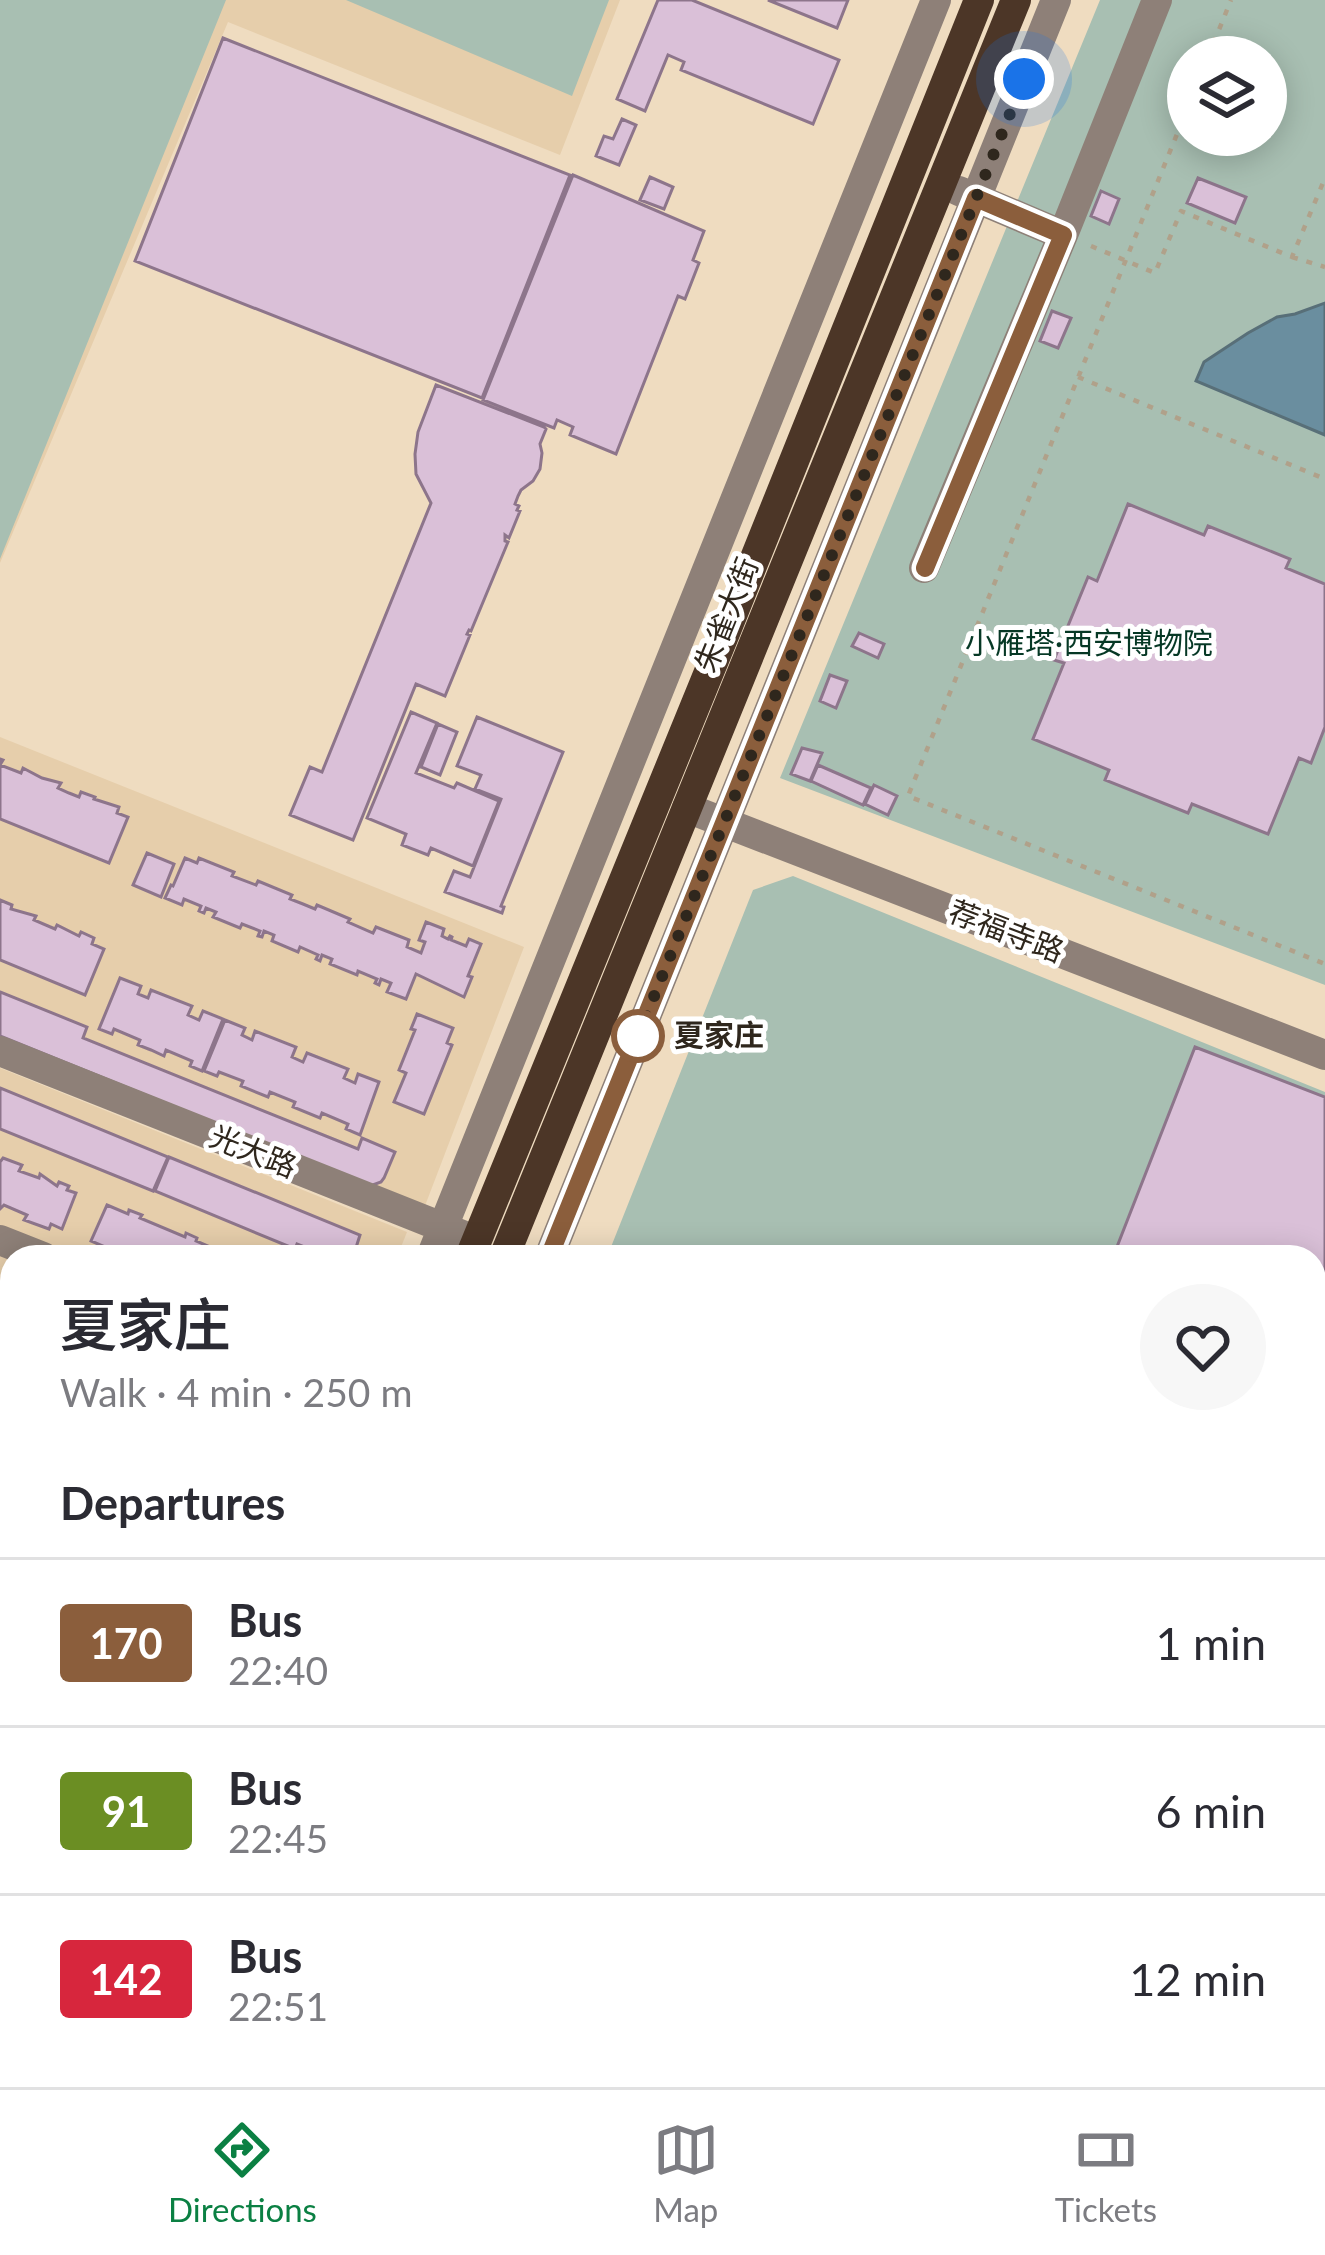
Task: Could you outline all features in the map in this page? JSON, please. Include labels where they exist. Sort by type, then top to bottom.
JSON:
[{"type":"main road","name":"朱雀大街","points":[[475,1245],[980,0]]},
{"type":"main road","name":"朱雀大街","points":[[509,1245],[1016,0]]},
{"type":"street","points":[[435,1245],[936,0]]},
{"type":"street","points":[[554,1245],[1056,0]]},
{"type":"street","points":[[925,568],[1157,0]]},
{"type":"street","points":[[943,184],[1063,235]]},
{"type":"street","name":"荐福寺路","points":[[687,808],[1325,1055]]},
{"type":"street","name":"光大路","points":[[0,1051],[442,1228],[467,1245]]},
{"type":"path","points":[[1216,36],[1231,0]]},
{"type":"path","points":[[1168,156],[908,796],[1325,964]]},
{"type":"path","points":[[1292,256],[1325,178]]},
{"type":"path","points":[[1063,235],[1155,273],[1181,211],[1325,267]]},
{"type":"path","points":[[1078,377],[1325,478]]},
{"type":"shaded area","points":[[0,0],[620,0],[560,155],[228,22],[0,563]]},
{"type":"shaded area","points":[[0,737],[524,947],[423,1211],[0,1039]]},
{"type":"shaded area","points":[[0,1068],[407,1232],[402,1245],[0,1245]]},
{"type":"green space","points":[[0,0],[226,0],[0,559]]},
{"type":"green space","points":[[346,0],[609,0],[572,96]]},
{"type":"green space","name":"小雁塔·西安博物院","points":[[1100,0],[1325,0],[1325,985],[780,778]]},
{"type":"green space","points":[[793,876],[1325,1092],[1325,1245],[612,1245],[753,890]]},
{"type":"water","points":[[1325,303],[1325,435],[1196,381],[1204,362],[1248,333],[1277,317]]},
{"type":"building","points":[[658,0],[692,0],[839,60],[813,124],[681,70],[684,62],[668,55],[645,111],[617,99]]},
{"type":"building","points":[[768,0],[848,0],[837,28]]},
{"type":"building","points":[[223,38],[570,175],[482,398],[135,261]]},
{"type":"building","points":[[622,119],[636,125],[619,165],[596,156],[604,136],[613,139]]},
{"type":"building","points":[[573,175],[704,231],[693,260],[699,263],[685,299],[678,296],[616,454],[570,435],[573,427],[557,420],[554,428],[483,400]]},
{"type":"building","points":[[650,177],[673,187],[664,209],[640,200]]},
{"type":"building","points":[[1198,178],[1246,197],[1235,223],[1187,203]]},
{"type":"building","points":[[1101,191],[1119,199],[1109,224],[1091,216]]},
{"type":"building","points":[[1052,311],[1071,318],[1058,348],[1040,341]]},
{"type":"building","points":[[436,385],[544,427],[540,469],[518,496],[515,504],[520,511],[509,538],[505,535],[508,542],[445,696],[416,684],[353,840],[290,815],[310,767],[322,772],[431,503],[416,474],[415,454]]},
{"type":"building","points":[[1128,504],[1204,535],[1208,526],[1290,559],[1286,568],[1325,584],[1325,727],[1311,763],[1299,758],[1268,834],[1192,804],[1188,813],[1105,780],[1109,770],[1033,739],[1064,663],[1054,660],[1088,577],[1097,581]]},
{"type":"building","points":[[859,633],[884,644],[878,658],[852,646]]},
{"type":"building","points":[[830,675],[847,681],[836,708],[820,701]]},
{"type":"building","points":[[411,712],[437,723],[416,773],[454,788],[457,783],[499,801],[473,866],[431,848],[428,855],[402,845],[406,834],[367,818]]},
{"type":"building","points":[[477,717],[563,752],[502,913],[445,892],[454,871],[470,877],[501,799],[475,789],[481,775],[457,766]]},
{"type":"building","points":[[438,724],[457,732],[440,775],[421,767]]},
{"type":"building","points":[[802,748],[822,753],[810,781],[791,774]]},
{"type":"building","points":[[0,765],[21,773],[23,768],[61,783],[58,788],[69,793],[79,797],[81,792],[119,807],[117,813],[128,817],[109,863],[0,819]]},
{"type":"building","points":[[818,765],[871,788],[863,805],[811,781]]},
{"type":"building","points":[[874,785],[897,796],[888,815],[865,804]]},
{"type":"building","points":[[147,853],[174,864],[161,897],[133,885]]},
{"type":"building","points":[[185,858],[197,863],[199,858],[256,885],[258,881],[373,933],[376,927],[409,940],[407,947],[421,953],[425,942],[419,940],[426,922],[444,929],[442,936],[448,939],[466,946],[469,939],[481,944],[464,997],[416,974],[406,999],[387,992],[391,983],[381,979],[379,985],[377,979],[330,964],[332,959],[322,955],[320,961],[318,955],[300,947],[298,952],[272,941],[274,935],[264,931],[258,936],[260,931],[213,917],[216,912],[206,908],[204,913],[199,911],[201,906],[184,899],[182,905],[165,898]]},
{"type":"building","points":[[0,900],[55,929],[57,925],[94,938],[92,944],[104,949],[85,995],[0,960]]},
{"type":"building","points":[[120,978],[141,986],[138,994],[148,998],[151,990],[192,1006],[188,1015],[199,1020],[203,1011],[223,1019],[202,1071],[166,1050],[164,1056],[114,1029],[112,1034],[99,1029]]},
{"type":"building","points":[[0,992],[87,1027],[83,1038],[358,1149],[362,1138],[395,1152],[384,1178],[370,1186],[0,1036]]},
{"type":"building","points":[[417,1014],[453,1028],[447,1043],[452,1045],[424,1114],[394,1102],[406,1073],[399,1070]]},
{"type":"building","points":[[225,1020],[245,1028],[242,1035],[252,1040],[255,1031],[296,1047],[292,1057],[303,1062],[307,1053],[348,1069],[344,1078],[355,1083],[358,1074],[379,1082],[360,1135],[322,1113],[320,1118],[293,1107],[295,1102],[270,1092],[268,1097],[241,1086],[243,1081],[204,1071]]},
{"type":"building","points":[[1195,1047],[1325,1097],[1325,1245],[1118,1245]]},
{"type":"building","points":[[0,1088],[168,1157],[153,1191],[0,1129]]},
{"type":"building","points":[[169,1157],[360,1235],[357,1245],[285,1245],[155,1191]]},
{"type":"building","points":[[3,1158],[22,1165],[19,1171],[39,1178],[40,1174],[76,1193],[62,1229],[24,1220],[27,1215],[4,1205],[0,1209]]},
{"type":"building","points":[[107,1205],[142,1215],[140,1218],[185,1237],[186,1233],[205,1245],[100,1245],[91,1241]]},
{"type":"bus line","name":"170","points":[[554,1245],[976,198],[1063,235],[925,568]]},
{"type":"place","name":"夏家庄","points":[[638,1036]]},
{"type":"route","points":[[638,1036],[1024,79]]}]
